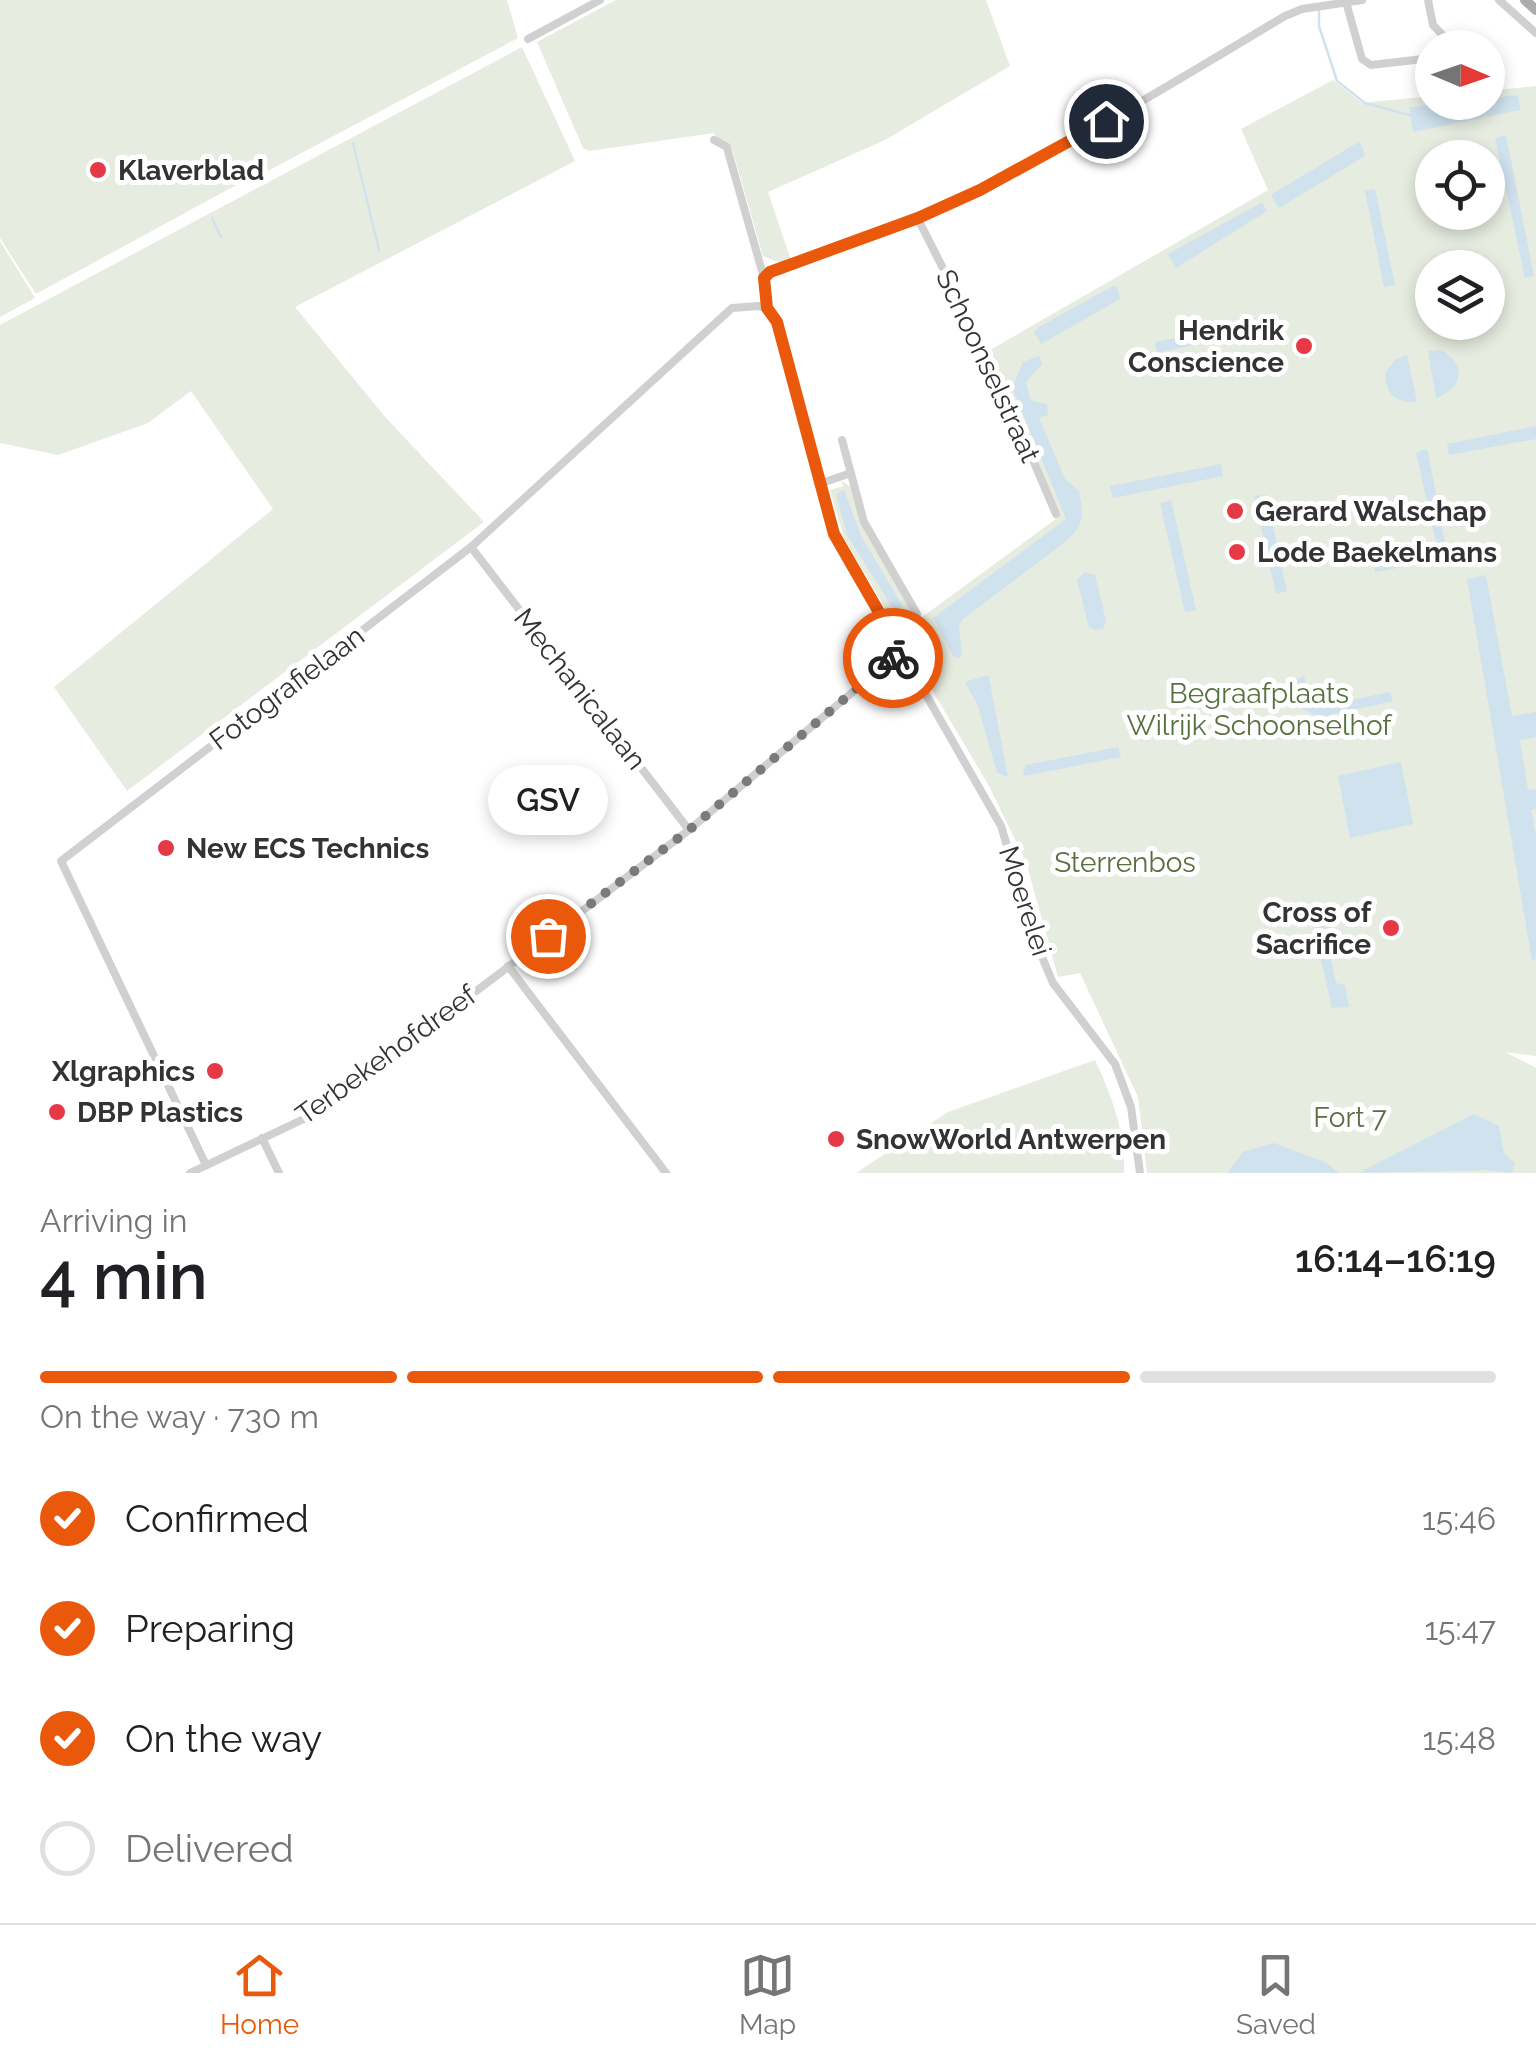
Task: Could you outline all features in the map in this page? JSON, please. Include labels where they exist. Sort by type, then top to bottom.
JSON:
[{"type":"main road","points":[[1525,0],[1536,10]]},
{"type":"street","points":[[528,40],[600,0]]},
{"type":"street","points":[[764,278],[918,218],[1056,150],[1285,16],[1302,9],[1362,0]]},
{"type":"street","points":[[1428,0],[1438,30]]},
{"type":"street","points":[[1500,0],[1536,33]]},
{"type":"street","points":[[1346,2],[1362,59],[1371,64],[1415,60]]},
{"type":"street","name":"Moerelei","points":[[714,140],[727,147],[764,278],[767,308],[774,316],[834,534],[892,634],[898,657],[909,665],[1000,826],[1036,945],[1053,983],[1115,1064],[1131,1108],[1140,1173]]},
{"type":"street","name":"Schoonselstraat","points":[[918,218],[995,371],[1056,514]]},
{"type":"street","name":"Fotografielaan","points":[[206,1165],[61,861],[470,547],[732,308],[767,308]]},
{"type":"street","points":[[842,440],[864,522],[917,614],[892,634]]},
{"type":"street","points":[[820,484],[850,473]]},
{"type":"street","name":"Mechanicalaan","points":[[470,547],[689,830]]},
{"type":"street","name":"Terbekehofdreef","points":[[190,1173],[318,1110],[689,830],[898,657]]},
{"type":"street","points":[[508,966],[666,1173]]},
{"type":"street","points":[[262,1138],[279,1173]]},
{"type":"green space","points":[[0,0],[507,0],[518,38],[36,294],[0,238]]},
{"type":"green space","points":[[616,0],[986,0],[1010,66],[885,140],[768,192],[791,260],[778,262],[763,256],[731,145],[719,147],[714,133],[589,151],[583,148],[537,42]]},
{"type":"green space","points":[[522,47],[575,161],[295,307],[386,418],[484,522],[127,791],[54,687],[273,509],[191,391],[148,423],[58,455],[0,443],[0,325]]},
{"type":"green space","name":"Begraafplaats Wilrijk Schoonselhof","points":[[1333,80],[1362,103],[1415,98],[1415,120],[1505,120],[1505,89],[1536,86],[1536,1056],[1505,1052],[1536,1068],[1536,1173],[1147,1173],[1138,1097],[1080,973],[1058,977],[1026,862],[989,786],[899,634],[1060,516],[990,350],[1268,190],[1241,129]]},
{"type":"green space","points":[[0,241],[35,298],[0,317]]},
{"type":"green space","points":[[842,481],[851,487],[910,609],[908,617],[905,612],[892,620],[844,538],[830,490],[843,486]]},
{"type":"green space","points":[[1095,1060],[1116,1115],[1124,1173],[856,1173],[948,1112]]},
{"type":"water","points":[[1518,95],[1520,110],[1505,113],[1505,97]]},
{"type":"water","points":[[1409,107],[1415,107],[1415,120],[1471,120],[1413,132]]},
{"type":"water","points":[[1506,135],[1534,276],[1525,278],[1505,185],[1505,140],[1495,138]]},
{"type":"water","points":[[1360,141],[1365,156],[1279,208],[1271,195]]},
{"type":"water","points":[[1375,189],[1395,285],[1384,287],[1365,191]]},
{"type":"water","points":[[1262,202],[1267,211],[1176,268],[1168,254]]},
{"type":"water","points":[[1117,287],[1120,299],[1041,344],[1034,332],[1039,327]]},
{"type":"water","points":[[1274,320],[1273,328],[1157,353],[1155,342]]},
{"type":"water","points":[[1440,350],[1455,362],[1459,375],[1452,388],[1436,398],[1428,351]]},
{"type":"water","points":[[1407,355],[1417,402],[1397,399],[1386,380],[1385,373],[1396,359]]},
{"type":"water","points":[[1039,356],[1042,364],[1026,382],[1031,401],[1047,404],[1048,415],[1039,418],[1065,479],[1079,491],[1081,519],[1066,541],[962,620],[962,653],[959,658],[954,657],[933,618],[1066,519],[1012,387],[1023,362]]},
{"type":"water","points":[[1536,426],[1536,439],[1449,455],[1447,444]]},
{"type":"water","points":[[1425,449],[1448,559],[1375,572],[1374,561],[1434,550],[1437,546],[1416,453]]},
{"type":"water","points":[[1221,464],[1223,476],[1113,498],[1110,486]]},
{"type":"water","points":[[844,490],[861,536],[902,605],[896,613],[847,535],[836,494]]},
{"type":"water","points":[[1266,495],[1287,591],[1276,594],[1254,496]]},
{"type":"water","points":[[1171,500],[1196,610],[1185,612],[1160,503]]},
{"type":"water","points":[[1085,572],[1095,575],[1106,621],[1103,629],[1089,627],[1077,580]]},
{"type":"water","points":[[1486,575],[1512,716],[1536,712],[1536,737],[1520,740],[1528,790],[1536,789],[1536,808],[1531,810],[1536,836],[1536,959],[1532,960],[1467,579]]},
{"type":"water","points":[[988,675],[1008,777],[997,773],[978,706],[965,682]]},
{"type":"water","points":[[1304,676],[1313,708],[1390,692],[1393,701],[1316,716],[1301,708],[1295,680]]},
{"type":"water","points":[[1118,747],[1121,757],[1024,776],[1023,773],[1026,765]]},
{"type":"water","points":[[1401,762],[1413,824],[1350,838],[1338,776]]},
{"type":"water","points":[[1327,909],[1333,934],[1327,939],[1336,983],[1345,985],[1349,1007],[1332,1008],[1311,915]]},
{"type":"water","points":[[1474,1114],[1499,1126],[1504,1153],[1515,1163],[1512,1173],[1358,1173]]},
{"type":"water","points":[[1274,1143],[1325,1162],[1339,1173],[1227,1173],[1243,1152]]},
{"type":"waterway","points":[[1319,11],[1319,26],[1337,81],[1365,103],[1413,116]]},
{"type":"waterway","points":[[353,143],[379,250]]},
{"type":"waterway","points":[[212,218],[221,237]]},
{"type":"way so far","points":[[548,936],[689,830],[893,658]]},
{"type":"place","name":"Klaverblad","points":[[98,170]]},
{"type":"place","name":"Hendrik Conscience","points":[[1304,346]]},
{"type":"place","name":"Gerard Walschap","points":[[1235,511]]},
{"type":"place","name":"Lode Baekelmans","points":[[1237,552]]},
{"type":"place","name":"New ECS Technics","points":[[166,848]]},
{"type":"place","name":"Cross of Sacrifice","points":[[1391,928]]},
{"type":"place","name":"GSV","points":[[548,936]]},
{"type":"place","name":"Xlgraphics","points":[[215,1071]]},
{"type":"place","name":"DBP Plastics","points":[[57,1112]]},
{"type":"place","name":"SnowWorld Antwerpen","points":[[836,1139]]},
{"type":"route","points":[[893,658],[898,657],[895,640],[834,534],[777,322],[767,308],[764,278],[770,272],[892,229],[980,190],[1106,121]]},
{"type":"park label","name":"Sterrenbos","points":[[1125,862]]},
{"type":"park label","name":"Fort 7","points":[[1350,1117]]}]
